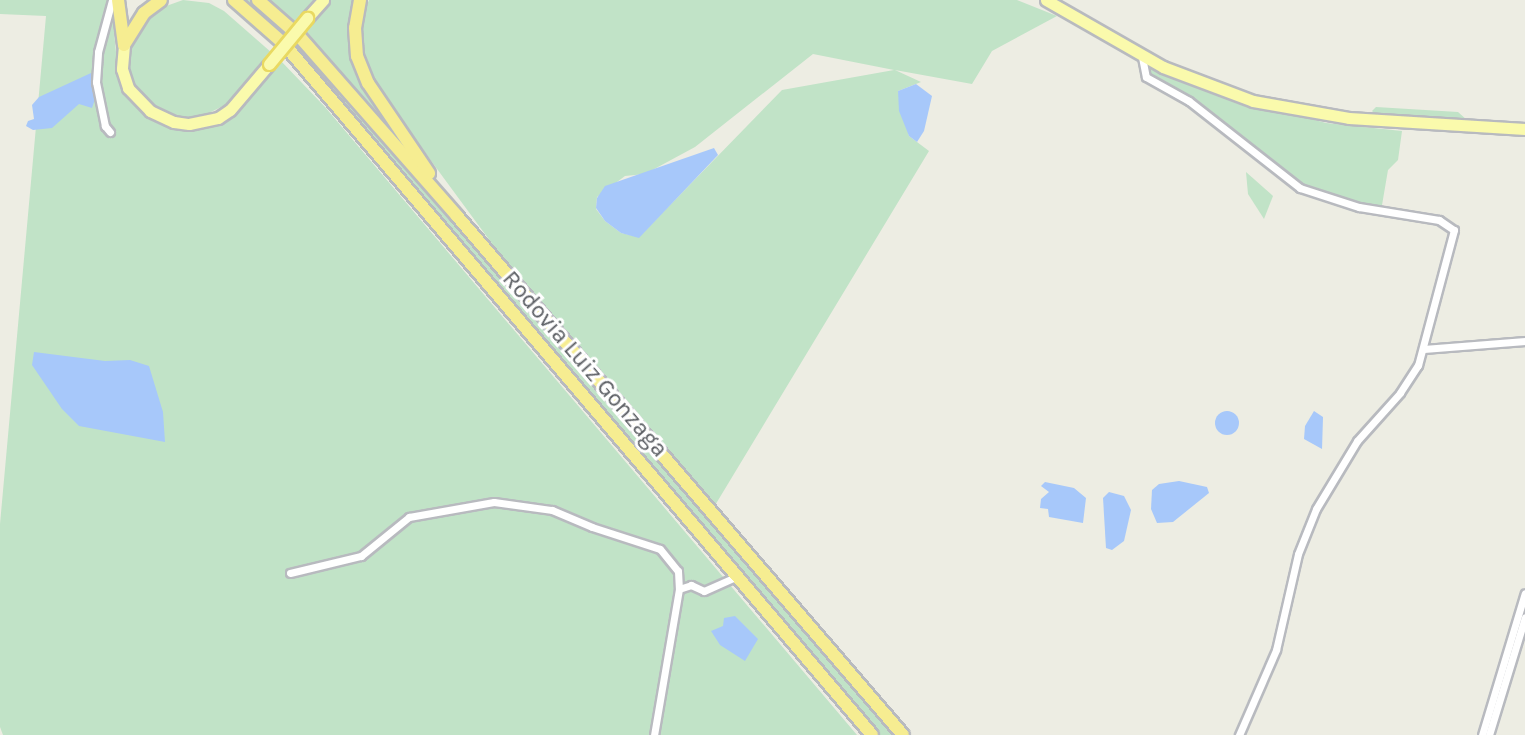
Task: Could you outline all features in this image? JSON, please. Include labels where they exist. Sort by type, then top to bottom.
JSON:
[{"type":"highway","points":[[115,0],[124,45]]},
{"type":"highway","points":[[124,45],[144,13],[161,0]]},
{"type":"highway","name":"Rodovia Luiz Gonzaga","points":[[234,0],[284,44],[872,735]]},
{"type":"highway","name":"Rodovia Luiz Gonzaga","points":[[258,0],[299,36],[457,216],[903,735]]},
{"type":"highway","points":[[360,0],[355,22],[357,56],[368,83],[457,216]]},
{"type":"main road","points":[[124,45],[122,69],[128,88],[150,111],[174,122],[189,124],[218,118],[230,110],[323,0]]},
{"type":"main road","points":[[1046,0],[1142,57],[1210,87],[1305,113],[1525,129]]},
{"type":"street","points":[[110,132],[105,126],[96,82],[98,52],[115,0]]},
{"type":"street","points":[[1142,57],[1143,73],[1149,80],[1189,101],[1268,167],[1300,188],[1334,201],[1439,220],[1451,225],[1453,239],[1424,349],[1411,378],[1357,441],[1316,509],[1298,554],[1276,650],[1239,735]]},
{"type":"street","points":[[1424,349],[1525,341]]},
{"type":"street","points":[[290,573],[361,556],[409,517],[499,502],[552,510],[592,527],[660,549],[678,571],[679,589],[654,735]]},
{"type":"street","points":[[679,589],[691,585],[704,591],[737,576]]},
{"type":"street","points":[[1489,735],[1525,593]]},
{"type":"street","points":[[1482,735],[1525,617]]},
{"type":"green space","points":[[0,0],[111,0],[118,73],[128,96],[141,111],[176,128],[193,130],[220,124],[281,61],[325,107],[857,735],[3,735],[0,727],[0,524],[46,16],[0,14]]},
{"type":"green space","points":[[183,0],[209,3],[224,11],[272,53],[235,100],[197,119],[179,118],[147,101],[135,88],[127,65],[130,46],[141,25],[155,10]]},
{"type":"green space","points":[[234,0],[327,0],[284,44]]},
{"type":"green space","points":[[329,0],[359,0],[357,56],[409,154],[899,735],[875,735],[287,47]]},
{"type":"green space","points":[[369,0],[1017,0],[1057,16],[992,51],[972,84],[895,70],[921,82],[898,91],[909,136],[929,151],[714,507],[524,287],[373,82],[363,47],[362,17]],"holes":[[[813,54],[894,70],[782,90],[639,237],[621,233],[605,221],[596,209],[597,197],[625,176],[645,174],[695,147]]]},
{"type":"green space","points":[[1142,63],[1203,90],[1326,123],[1402,131],[1398,160],[1388,170],[1381,211],[1300,188],[1189,101],[1154,83]]},
{"type":"green space","points":[[1376,107],[1458,112],[1467,120],[1375,114],[1372,111]]},
{"type":"green space","points":[[1246,172],[1273,196],[1264,219],[1248,194]]},
{"type":"water","points":[[91,73],[95,99],[92,108],[79,104],[52,128],[33,130],[26,126],[28,121],[34,119],[32,105],[39,97]]},
{"type":"water","points":[[916,84],[932,96],[924,131],[917,142],[909,136],[899,111],[898,91]]},
{"type":"water","points":[[714,148],[718,155],[639,238],[621,233],[605,221],[596,208],[597,198],[605,186]]},
{"type":"water","points":[[34,352],[105,361],[130,360],[149,366],[163,412],[165,442],[79,426],[62,409],[32,365]]},
{"type":"water","points":[[1227,411],[1238,418],[1239,423],[1232,434],[1227,435],[1216,428],[1215,423],[1222,412]]},
{"type":"water","points":[[1314,411],[1323,417],[1322,449],[1304,439],[1305,426]]},
{"type":"water","points":[[1179,481],[1207,487],[1209,493],[1173,522],[1157,523],[1151,509],[1152,490],[1159,484]]},
{"type":"water","points":[[1045,482],[1074,488],[1086,498],[1083,523],[1049,517],[1048,509],[1040,508],[1041,499],[1049,492],[1041,486]]},
{"type":"water","points":[[1109,492],[1124,496],[1131,510],[1124,541],[1112,550],[1106,548],[1103,498]]},
{"type":"water","points":[[735,616],[758,639],[745,661],[720,645],[711,631],[723,626],[724,618]]}]
